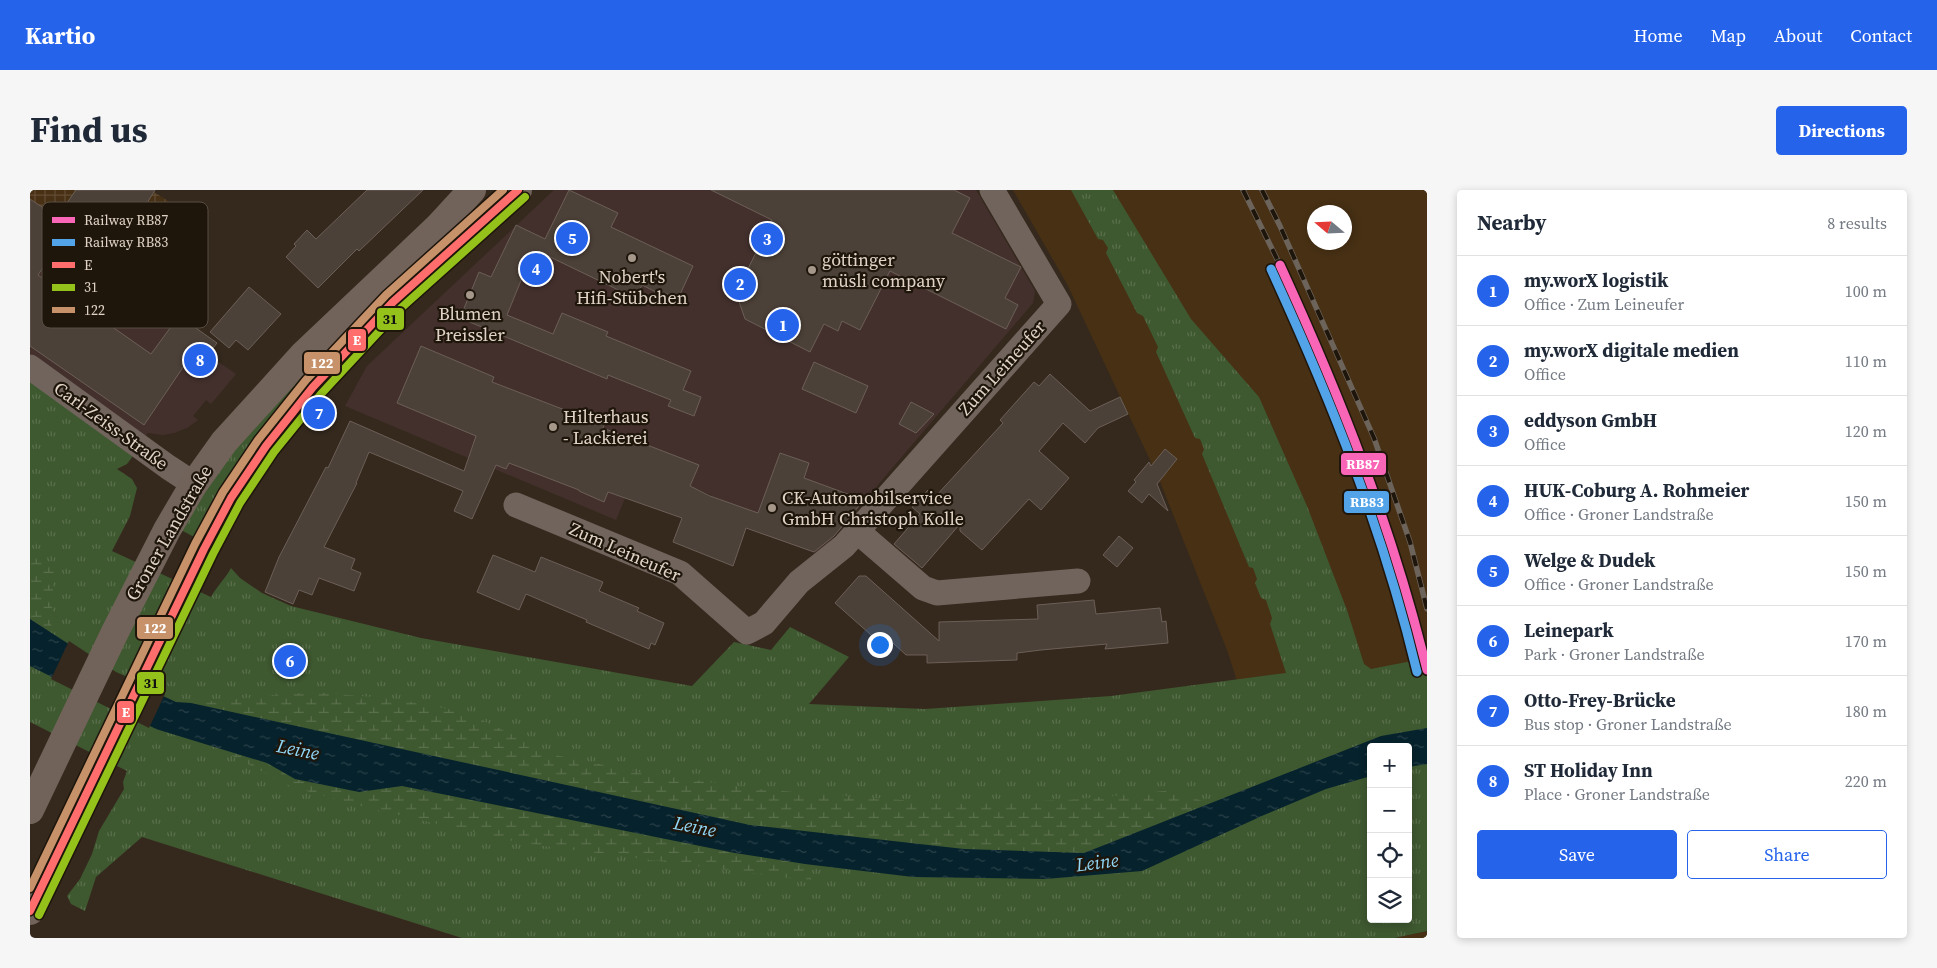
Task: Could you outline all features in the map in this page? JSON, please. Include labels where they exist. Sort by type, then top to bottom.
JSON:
[{"type":"main road","name":"Groner Landstraße","points":[[30,810],[156,551],[194,484],[224,442],[303,355],[438,227],[472,190]]},
{"type":"main road","name":"Groner Landstraße","points":[[30,911],[194,570],[231,498],[266,446],[313,387],[392,302],[518,190]]},
{"type":"street","name":"Zum Leineufer","points":[[516,506],[680,573],[747,632],[764,623],[798,582],[844,546],[1059,304],[992,190]]},
{"type":"street","name":"Carl-Zeiss-Straße","points":[[30,367],[194,484]]},
{"type":"street","points":[[857,531],[923,588],[937,593],[1078,581]]},
{"type":"shaded area","points":[[30,190],[151,190],[170,202],[42,202],[42,241],[30,233]]},
{"type":"shaded area","points":[[554,190],[976,190],[1035,291],[1033,303],[819,554],[732,523],[702,517],[711,495],[695,488],[688,500],[633,479],[616,520],[345,406],[367,366]]},
{"type":"shaded area","points":[[1013,190],[1427,190],[1427,924],[1412,784],[1412,743],[1403,743],[1382,725],[1272,790],[1227,650],[1159,479],[1067,284]]},
{"type":"shaded area","points":[[30,233],[42,241],[42,328],[169,328],[236,374],[211,404],[206,400],[193,416],[198,420],[187,428],[174,433],[163,435],[148,433],[145,436],[30,354]]},
{"type":"shaded area","points":[[1427,931],[1427,938],[1395,938]]},
{"type":"green space","points":[[1071,190],[1113,190],[1191,319],[1259,397],[1307,506],[1347,610],[1364,664],[1371,669],[1427,658],[1427,931],[1395,938],[462,938],[142,837],[96,877],[85,911],[71,904],[67,896],[80,879],[92,854],[99,831],[124,789],[123,782],[127,771],[30,722],[30,380],[133,456],[127,464],[117,469],[132,479],[137,488],[130,516],[112,551],[211,597],[231,568],[240,578],[262,593],[291,606],[421,638],[692,686],[734,642],[771,650],[790,627],[849,657],[809,704],[925,709],[1111,696],[1286,673],[1270,624],[1272,618],[1266,600],[1261,598],[1255,583],[1257,579],[1253,568],[1249,567],[1202,454],[1204,449],[1200,439],[1195,438],[1156,352],[1158,347],[1143,316],[1137,313],[1106,253],[1108,248],[1103,240],[1098,239]]},
{"type":"green space","points":[[303,373],[306,375],[260,433],[220,493],[196,538],[181,530],[208,485],[226,460]]},
{"type":"green space","points":[[30,554],[54,570],[51,632],[30,619]]},
{"type":"green space","points":[[313,692],[396,699],[464,712],[559,756],[640,772],[757,789],[955,804],[1067,800],[1175,790],[1207,803],[1084,853],[964,849],[750,825],[191,703]]},
{"type":"green space","points":[[215,747],[267,763],[295,779],[359,792],[402,785],[735,853],[805,864],[812,881],[521,843],[368,808],[292,787]]},
{"type":"water","name":"Leine","points":[[30,619],[115,674],[176,702],[191,703],[750,825],[964,849],[1084,853],[1381,736],[1427,728],[1427,764],[1412,766],[1412,743],[1367,743],[1367,777],[1326,789],[1142,871],[1045,879],[913,877],[805,864],[735,853],[402,786],[359,792],[295,779],[267,763],[156,729],[30,666]]},
{"type":"pier","points":[[69,641],[116,672],[165,694],[149,728],[51,679]]},
{"type":"building","points":[[76,190],[155,190],[148,202],[68,202]]},
{"type":"building","points":[[367,190],[423,190],[359,251],[357,249],[318,288],[286,257],[296,246],[294,244],[307,230],[316,239]]},
{"type":"building","points":[[569,190],[618,213],[611,227],[693,266],[678,299],[665,293],[664,296],[642,285],[635,298],[548,256],[535,284],[522,278],[507,315],[553,334],[562,313],[608,332],[606,336],[691,371],[683,390],[701,397],[694,416],[668,406],[671,400],[608,375],[607,379],[460,318],[479,272],[491,277],[516,225],[545,239]]},
{"type":"building","points":[[711,190],[954,190],[970,198],[952,233],[1021,267],[1005,298],[1018,305],[1006,329],[890,271],[860,330],[842,321],[838,331],[824,324],[810,352],[745,319],[736,293],[772,220]]},
{"type":"building","points":[[30,199],[42,207],[42,269],[38,275],[42,278],[42,328],[114,328],[151,354],[170,328],[196,328],[217,343],[200,365],[190,357],[144,425],[30,346]]},
{"type":"building","points":[[249,287],[281,314],[248,350],[236,340],[229,348],[210,332]]},
{"type":"building","points":[[421,346],[494,377],[492,382],[604,425],[603,428],[699,465],[690,486],[710,496],[758,513],[780,453],[809,463],[804,478],[864,500],[834,536],[814,552],[746,528],[733,566],[673,542],[682,518],[608,492],[604,502],[579,490],[509,463],[506,469],[496,465],[472,519],[454,511],[463,491],[369,452],[357,483],[324,547],[355,559],[351,569],[361,573],[354,591],[319,578],[312,595],[299,590],[293,604],[265,592],[279,557],[326,467],[328,468],[350,421],[464,471],[476,436],[397,403]]},
{"type":"building","points":[[814,362],[868,386],[856,413],[802,389]]},
{"type":"building","points":[[1050,374],[1090,411],[1120,397],[1128,414],[1098,428],[1085,443],[1063,423],[1039,451],[1069,478],[1041,510],[1029,499],[982,550],[960,531],[960,524],[922,568],[894,544],[920,514],[912,507],[928,490],[935,497],[1003,423],[1000,420],[1034,382],[1039,386]]},
{"type":"building","points":[[911,402],[934,414],[916,433],[899,424]]},
{"type":"building","points":[[1165,449],[1177,459],[1157,484],[1168,511],[1149,494],[1142,503],[1128,491],[1136,482],[1134,480],[1149,462],[1151,466]]},
{"type":"building","points":[[1119,536],[1133,548],[1117,567],[1103,555]]},
{"type":"building","points":[[493,555],[535,572],[541,557],[603,582],[599,591],[639,608],[637,611],[664,623],[655,645],[651,643],[649,649],[526,594],[519,610],[477,592]]},
{"type":"building","points":[[859,576],[866,576],[939,641],[939,622],[1038,619],[1037,605],[1094,600],[1096,614],[1160,608],[1162,622],[1166,621],[1168,643],[1105,649],[1107,644],[1041,650],[1017,653],[1017,660],[927,663],[927,655],[906,655],[893,643],[888,650],[835,603]]},
{"type":"railway","points":[[1243,190],[1280,265]]},
{"type":"railway","points":[[1262,190],[1280,226],[1374,438],[1410,542],[1427,609]]},
{"type":"rail line","name":"RB87","points":[[1280,265],[1324,364],[1363,464],[1398,565],[1427,670]]},
{"type":"rail line","name":"RB83","points":[[1271,269],[1315,368],[1354,467],[1388,568],[1417,672]]},
{"type":"transit line","name":"122","points":[[30,888],[195,544],[223,492],[258,440],[306,380],[386,295],[503,190]]},
{"type":"transit line","name":"E","points":[[30,911],[204,549],[231,498],[266,446],[313,387],[393,302],[518,190]]},
{"type":"transit line","name":"31","points":[[39,915],[213,554],[240,503],[274,452],[321,394],[400,309],[525,197]]},
{"type":"place","name":"Welge & Dudek","points":[[572,238]]},
{"type":"place","name":"eddyson GmbH","points":[[767,239]]},
{"type":"place","name":"Nobert's Hifi-Stübchen","points":[[632,258]]},
{"type":"place","name":"HUK-Coburg A. Rohmeier","points":[[536,269]]},
{"type":"place","name":"göttinger müsli company","points":[[812,270]]},
{"type":"place","name":"my.worX digitale medien","points":[[740,284]]},
{"type":"place","name":"Blumen Preissler","points":[[470,295]]},
{"type":"place","name":"my.worX logistik","points":[[783,325]]},
{"type":"place","name":"ST Holiday Inn","points":[[200,360]]},
{"type":"place","name":"Otto-Frey-Brücke","points":[[319,413]]},
{"type":"place","name":"Hilterhaus - Lackierei","points":[[553,427]]},
{"type":"place","name":"CK-Automobilservice GmbH Christoph Kolle","points":[[772,508]]},
{"type":"place","name":"Leinepark","points":[[290,661]]}]
